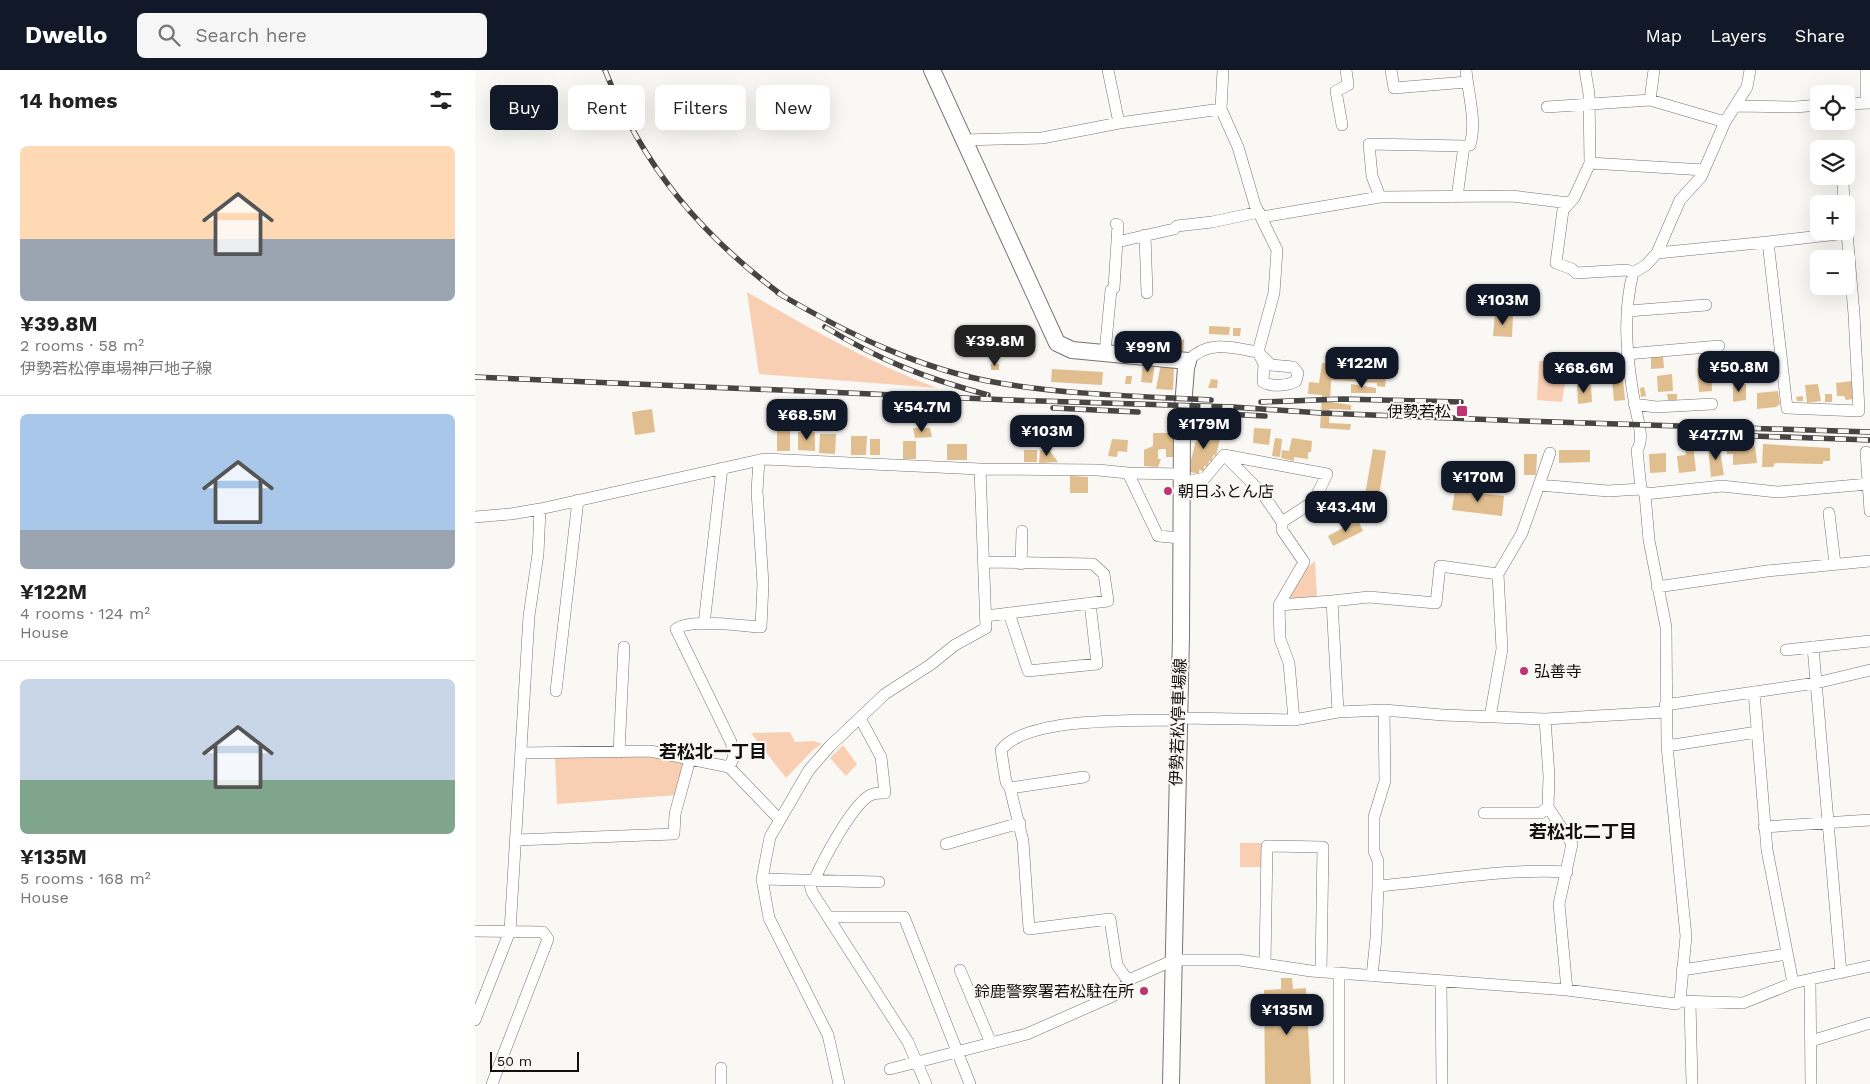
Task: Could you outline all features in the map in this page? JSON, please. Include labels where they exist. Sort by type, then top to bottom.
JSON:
[{"type":"main road","points":[[932,70],[1053,337],[1063,348],[1072,350],[1188,361]]},
{"type":"main road","name":"伊勢若松停車場線","points":[[1171,1084],[1179,719],[1183,390],[1188,361]]},
{"type":"street","points":[[1108,70],[1119,124]]},
{"type":"street","points":[[1188,361],[1203,349],[1213,346],[1258,352],[1274,293],[1277,270],[1277,250],[1255,205],[1238,147],[1221,109],[1223,70]]},
{"type":"street","points":[[1342,125],[1336,91],[1348,85],[1346,70]]},
{"type":"street","points":[[1380,197],[1372,176],[1369,144],[1465,146],[1470,145],[1472,139],[1472,113],[1466,76],[1394,88],[1391,70]]},
{"type":"street","points":[[1585,70],[1589,94],[1591,163],[1574,198],[1563,210],[1556,263],[1572,269],[1576,273],[1627,270],[1633,273]]},
{"type":"street","points":[[1649,100],[1654,70]]},
{"type":"street","points":[[1692,1084],[1682,970],[1686,936],[1667,746],[1665,708],[1666,627],[1649,540],[1637,450],[1641,445],[1627,354],[1627,311],[1633,273],[1646,265],[1657,253],[1680,200],[1701,177],[1725,122],[1737,106],[1747,87],[1749,70]]},
{"type":"street","points":[[1855,104],[1868,103],[1866,70]]},
{"type":"street","points":[[1547,108],[1588,103],[1649,100],[1725,122]]},
{"type":"street","points":[[1737,106],[1810,106]]},
{"type":"street","points":[[963,140],[1042,138],[1119,124],[1221,109]]},
{"type":"street","points":[[1457,197],[1465,146]]},
{"type":"street","points":[[1591,163],[1704,170]]},
{"type":"street","points":[[1117,242],[1145,235],[1261,214],[1380,197],[1512,196],[1569,203]]},
{"type":"street","points":[[1105,352],[1117,242],[1118,225],[1116,224]]},
{"type":"street","points":[[1145,235],[1147,293]]},
{"type":"street","points":[[1657,253],[1768,242],[1810,236]]},
{"type":"street","points":[[1768,242],[1787,408],[1859,410],[1854,314],[1847,240]]},
{"type":"street","points":[[1627,311],[1706,305]]},
{"type":"street","points":[[1627,354],[1719,346]]},
{"type":"street","points":[[1635,404],[1656,407],[1712,404]]},
{"type":"street","points":[[1490,717],[1502,649],[1498,574],[1522,533],[1550,452]]},
{"type":"street","points":[[1866,452],[1870,511]]},
{"type":"street","points":[[475,517],[540,509],[759,460],[809,460],[980,469],[1098,470],[1181,479],[1205,478],[1224,455]]},
{"type":"street","points":[[1224,455],[1262,493],[1281,522],[1282,530],[1304,562],[1279,605],[1280,639],[1289,663],[1294,720]]},
{"type":"street","points":[[1224,455],[1327,474],[1314,501],[1281,522]]},
{"type":"street","points":[[729,767],[734,757],[731,742],[676,629],[680,626],[703,624],[761,627],[763,584],[757,491],[759,460]]},
{"type":"street","points":[[703,624],[722,468]]},
{"type":"street","points":[[839,1084],[828,1035],[769,918],[762,879],[770,837],[809,770],[830,746],[885,694],[930,665],[955,645],[987,628],[980,469]]},
{"type":"street","points":[[1128,473],[1158,536],[1181,538]]},
{"type":"street","points":[[1539,485],[1643,492],[1722,486],[1777,492],[1868,484]]},
{"type":"street","points":[[556,690],[578,500]]},
{"type":"street","points":[[475,1020],[510,930],[529,616],[538,554],[540,509]]},
{"type":"street","points":[[1829,513],[1835,564]]},
{"type":"street","points":[[1021,564],[1022,531]]},
{"type":"street","points":[[1657,587],[1870,561]]},
{"type":"street","points":[[984,562],[1093,564],[1104,574],[1108,601],[986,616]]},
{"type":"street","points":[[1279,605],[1369,597],[1436,602],[1440,566],[1498,574]]},
{"type":"street","points":[[1332,601],[1338,712]]},
{"type":"street","points":[[1009,613],[1029,671],[1097,664],[1090,603]]},
{"type":"street","points":[[1786,650],[1870,642]]},
{"type":"street","points":[[619,752],[624,647]]},
{"type":"street","points":[[1813,647],[1841,972]]},
{"type":"street","points":[[1129,982],[1117,965],[1110,919],[1029,929],[1020,822],[1010,788],[1006,782],[1001,750],[1017,736],[1033,730],[1099,722],[1179,719],[1294,720],[1338,712],[1384,710],[1490,717],[1545,718],[1665,708],[1815,683],[1870,670]]},
{"type":"street","points":[[1754,692],[1764,827],[1793,983]]},
{"type":"street","points":[[1372,976],[1378,886],[1378,861],[1373,851],[1374,818],[1385,781],[1384,710]]},
{"type":"street","points":[[860,718],[881,757],[885,793],[871,794],[858,807],[829,849],[812,881],[812,892],[908,1042],[926,1084]]},
{"type":"street","points":[[1545,718],[1549,776],[1548,807],[1572,844],[1559,904],[1567,990]]},
{"type":"street","points":[[1667,746],[1757,732]]},
{"type":"street","points":[[521,753],[650,752],[729,767],[779,819]]},
{"type":"street","points":[[516,840],[674,834],[675,814],[690,759]]},
{"type":"street","points":[[1010,788],[1084,777]]},
{"type":"street","points":[[1484,812],[1541,812],[1548,807]]},
{"type":"street","points":[[1764,827],[1870,820]]},
{"type":"street","points":[[945,844],[1020,822]]},
{"type":"street","points":[[1265,964],[1267,846],[1323,847],[1321,971]]},
{"type":"street","points":[[1378,886],[1436,882],[1533,870],[1567,872]]},
{"type":"street","points":[[762,879],[879,882]]},
{"type":"street","points":[[828,917],[904,917],[970,1084]]},
{"type":"street","points":[[475,931],[510,930],[543,932],[548,938],[492,1084]]},
{"type":"street","points":[[1682,970],[1787,954]]},
{"type":"street","points":[[890,1069],[1027,1034],[1113,996],[1133,978],[1174,960],[1239,960],[1339,973],[1567,990],[1676,1004],[1685,1001],[1743,1003],[1793,983],[1870,966]]},
{"type":"street","points":[[960,970],[991,1043]]},
{"type":"street","points":[[1339,973],[1339,1084]]},
{"type":"street","points":[[1810,980],[1811,1084]]},
{"type":"street","points":[[1441,982],[1442,1084]]},
{"type":"street","points":[[1811,1041],[1870,1023]]},
{"type":"street","points":[[721,1068],[721,1084]]},
{"type":"shaded area","points":[[747,292],[864,356],[937,388],[759,374]]},
{"type":"shaded area","points":[[1539,361],[1568,363],[1562,402],[1537,400]]},
{"type":"shaded area","points":[[1315,561],[1317,598],[1291,600],[1289,594],[1301,574]]},
{"type":"shaded area","points":[[790,732],[795,742],[814,741],[822,744],[814,749],[786,778],[751,733]]},
{"type":"shaded area","points":[[843,745],[857,764],[846,776],[830,758]]},
{"type":"shaded area","points":[[555,756],[643,756],[686,763],[677,795],[557,804]]},
{"type":"shaded area","points":[[1240,843],[1263,843],[1262,867],[1240,867]]},
{"type":"building","points":[[1495,314],[1513,315],[1512,337],[1493,336]]},
{"type":"building","points":[[1209,326],[1230,327],[1229,335],[1209,334]]},
{"type":"building","points":[[1233,328],[1241,328],[1240,336],[1233,336]]},
{"type":"building","points":[[1135,335],[1154,337],[1153,350],[1136,348]]},
{"type":"building","points":[[1170,338],[1184,340],[1183,354],[1168,352]]},
{"type":"building","points":[[1663,355],[1664,368],[1651,369],[1651,356]]},
{"type":"building","points":[[1143,362],[1155,364],[1152,383],[1141,382]]},
{"type":"building","points":[[1322,363],[1371,368],[1371,377],[1386,377],[1385,387],[1377,386],[1377,383],[1331,380],[1330,402],[1351,405],[1351,410],[1330,409],[1329,423],[1351,424],[1350,430],[1320,428],[1322,395],[1308,394],[1309,382],[1319,383]]},
{"type":"building","points":[[991,364],[999,364],[999,370],[991,370]]},
{"type":"building","points":[[1161,364],[1174,365],[1173,390],[1156,389]]},
{"type":"building","points":[[1711,367],[1712,391],[1699,392],[1697,368]]},
{"type":"building","points":[[1052,369],[1103,372],[1102,385],[1051,382]]},
{"type":"building","points":[[1672,374],[1673,391],[1658,392],[1657,376]]},
{"type":"building","points":[[1126,376],[1132,376],[1131,384],[1125,384]]},
{"type":"building","points":[[1211,379],[1218,380],[1217,388],[1208,388]]},
{"type":"building","points":[[1623,379],[1625,400],[1614,401],[1612,380]]},
{"type":"building","points":[[1852,381],[1853,399],[1846,400],[1844,396],[1837,396],[1836,383]]},
{"type":"building","points":[[1351,384],[1376,388],[1376,393],[1351,393]]},
{"type":"building","points":[[1591,384],[1592,402],[1578,404],[1577,385]]},
{"type":"building","points":[[1746,384],[1746,400],[1733,402],[1733,385]]},
{"type":"building","points":[[1818,384],[1821,401],[1807,403],[1805,385]]},
{"type":"building","points":[[1644,387],[1646,396],[1641,397],[1640,388]]},
{"type":"building","points":[[1778,391],[1780,404],[1776,407],[1757,409],[1757,393]]},
{"type":"building","points":[[1667,394],[1677,394],[1677,400],[1668,400]]},
{"type":"building","points":[[1825,394],[1832,394],[1832,402],[1825,402]]},
{"type":"building","points":[[1803,396],[1803,401],[1797,401],[1796,397]]},
{"type":"building","points":[[652,409],[655,432],[635,435],[632,412]]},
{"type":"building","points":[[913,428],[930,428],[932,437],[915,438]]},
{"type":"building","points":[[1254,428],[1271,429],[1269,445],[1253,443]]},
{"type":"building","points":[[777,429],[790,429],[790,451],[777,451]]},
{"type":"building","points":[[1199,429],[1221,434],[1216,456],[1213,455],[1208,467],[1204,466],[1204,471],[1199,470],[1199,474],[1190,472]]},
{"type":"building","points":[[798,432],[815,432],[815,451],[798,450]]},
{"type":"building","points":[[1153,433],[1174,433],[1174,457],[1166,457],[1166,449],[1158,450],[1158,459],[1161,459],[1158,467],[1144,466],[1144,450],[1153,446]]},
{"type":"building","points":[[820,434],[836,434],[835,454],[819,453]]},
{"type":"building","points":[[851,436],[867,436],[866,455],[851,455]]},
{"type":"building","points":[[1275,438],[1282,439],[1280,457],[1272,456]]},
{"type":"building","points":[[1292,438],[1312,441],[1311,452],[1308,452],[1308,459],[1294,457],[1294,461],[1281,458],[1282,450],[1289,451]]},
{"type":"building","points":[[870,439],[880,439],[880,455],[870,455]]},
{"type":"building","points":[[1112,439],[1128,440],[1127,452],[1118,451],[1117,457],[1108,456]]},
{"type":"building","points":[[903,441],[916,441],[916,459],[903,459]]},
{"type":"building","points":[[947,444],[967,444],[967,460],[947,460]]},
{"type":"building","points":[[1763,444],[1830,448],[1830,461],[1823,461],[1823,464],[1775,463],[1773,467],[1762,467]]},
{"type":"building","points":[[1685,445],[1693,445],[1696,471],[1679,473],[1677,456],[1686,455]]},
{"type":"building","points":[[1719,445],[1724,475],[1711,477],[1708,447]]},
{"type":"building","points":[[1726,446],[1755,446],[1757,463],[1733,465],[1733,454],[1727,454]]},
{"type":"building","points":[[1373,449],[1386,451],[1376,515],[1362,512]]},
{"type":"building","points":[[1024,450],[1037,450],[1037,462],[1024,462]]},
{"type":"building","points":[[1040,450],[1050,451],[1058,462],[1039,463]]},
{"type":"building","points":[[1559,450],[1590,450],[1590,462],[1559,463]]},
{"type":"building","points":[[1666,453],[1666,472],[1650,473],[1649,454]]},
{"type":"building","points":[[1524,454],[1537,454],[1536,475],[1524,475]]},
{"type":"building","points":[[1070,476],[1088,477],[1088,493],[1070,493]]},
{"type":"building","points":[[1455,490],[1504,496],[1502,516],[1452,510]]},
{"type":"building","points":[[1358,520],[1363,531],[1333,546],[1328,536]]},
{"type":"building","points":[[1281,978],[1292,978],[1293,989],[1306,988],[1311,1084],[1265,1084],[1264,990],[1281,989]]},
{"type":"railway","points":[[605,70],[620,105],[637,137],[656,168],[677,196],[700,223],[726,248],[753,273],[783,296]]},
{"type":"railway","points":[[778,293],[857,336],[913,359],[970,377],[1052,390],[1211,400]]},
{"type":"railway","points":[[825,327],[865,350],[904,367],[944,382],[988,395]]},
{"type":"railway","points":[[475,377],[1010,400],[1233,407],[1321,413],[1870,432]]},
{"type":"railway","points":[[1261,402],[1343,399],[1461,402]]},
{"type":"railway","points":[[1053,408],[1138,412]]},
{"type":"railway","points":[[1201,413],[1265,416]]},
{"type":"railway","points":[[1725,435],[1870,440]]},
{"type":"place","name":"伊勢若松","points":[[1462,411]]},
{"type":"place","name":"朝日ふとん店","points":[[1168,491]]},
{"type":"place","name":"弘善寺","points":[[1524,671]]},
{"type":"place","name":"鈴鹿警察署若松駐在所","points":[[1144,991]]},
{"type":"district","name":"若松北一丁目","points":[[713,751]]},
{"type":"district","name":"若松北二丁目","points":[[1583,831]]}]
